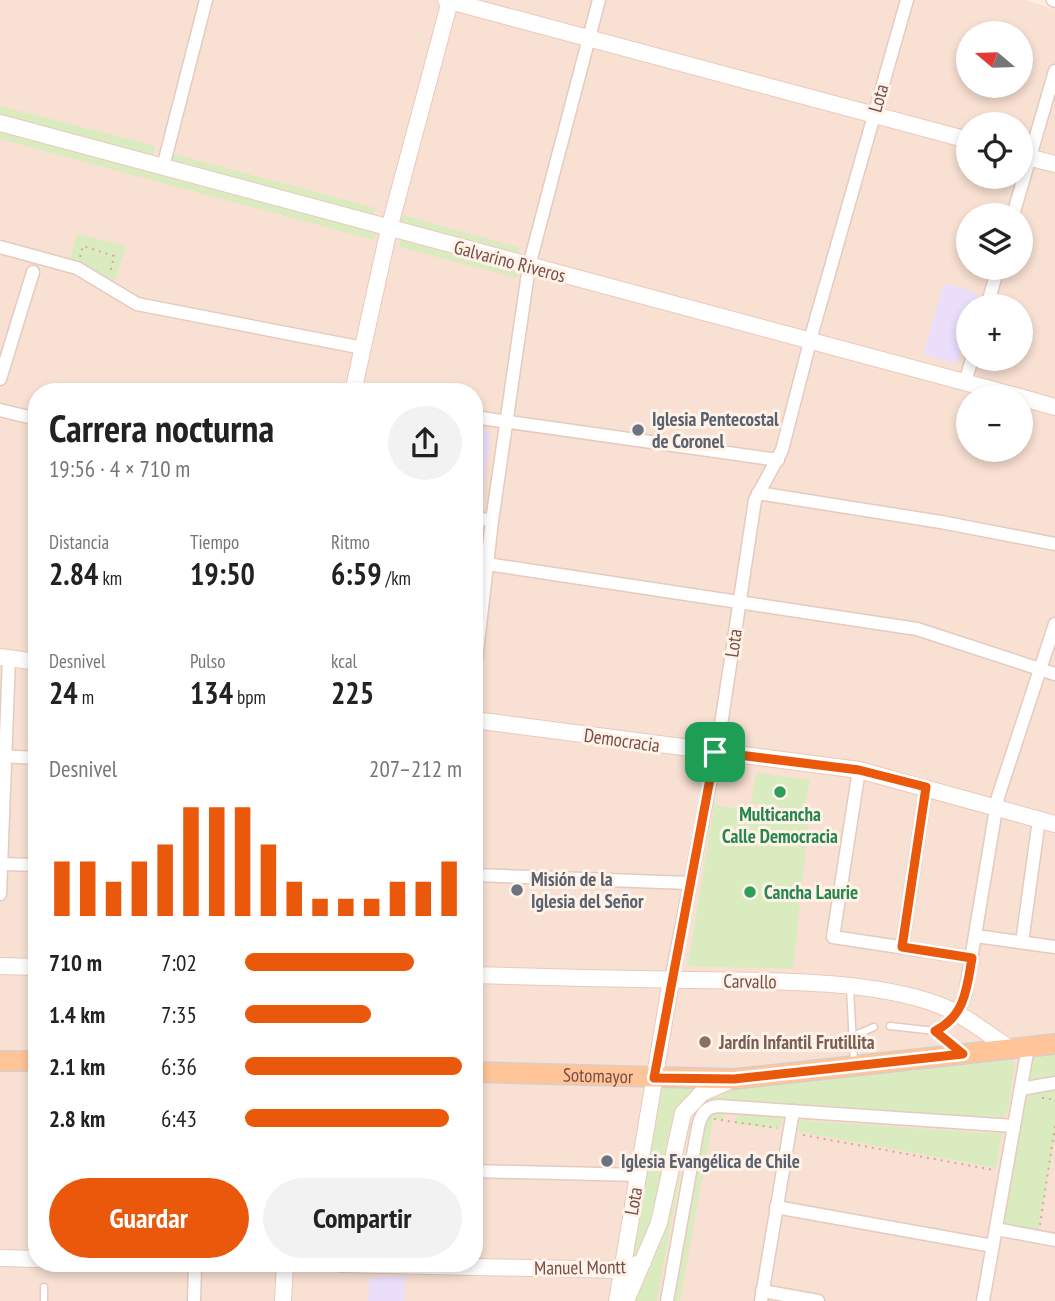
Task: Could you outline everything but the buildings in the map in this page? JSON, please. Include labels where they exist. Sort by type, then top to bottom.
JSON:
[{"type":"main road","name":"Sotomayor","points":[[483,1072],[734,1079],[1055,1044]]},
{"type":"main road","points":[[0,1061],[28,1061]]},
{"type":"street","points":[[163,167],[206,0]]},
{"type":"street","points":[[355,383],[389,229],[449,0],[956,138]]},
{"type":"street","points":[[483,599],[529,266],[599,0]]},
{"type":"street","name":"Lota","points":[[617,1301],[671,980],[715,752],[758,493],[778,460],[907,0]]},
{"type":"street","points":[[1033,133],[1055,71]]},
{"type":"street","name":"Galvarino Riveros","points":[[0,123],[976,385]]},
{"type":"street","points":[[1033,158],[1055,164]]},
{"type":"street","points":[[0,247],[77,268],[136,304],[363,348]]},
{"type":"street","points":[[0,379],[33,272]]},
{"type":"street","points":[[965,382],[968,371]]},
{"type":"street","name":"Galvarino Riveros","points":[[1033,401],[1055,407]]},
{"type":"street","points":[[0,410],[28,417]]},
{"type":"street","points":[[483,418],[778,460]]},
{"type":"street","points":[[758,493],[941,522],[1055,544]]},
{"type":"street","points":[[483,519],[492,521]]},
{"type":"street","points":[[487,564],[918,629],[1055,674]]},
{"type":"street","points":[[957,1014],[964,1003],[996,808],[1055,624]]},
{"type":"street","points":[[0,894],[5,657],[28,661]]},
{"type":"street","name":"Democracia","points":[[483,721],[859,770],[1047,822]]},
{"type":"street","points":[[3,757],[28,758]]},
{"type":"street","points":[[859,770],[833,937],[972,958]]},
{"type":"street","points":[[902,947],[926,787]]},
{"type":"street","points":[[1021,942],[1047,822]]},
{"type":"street","points":[[1,864],[28,864]]},
{"type":"street","points":[[483,875],[689,883]]},
{"type":"street","points":[[976,936],[1055,947]]},
{"type":"street","points":[[0,966],[28,967]]},
{"type":"street","name":"Carvallo","points":[[483,975],[774,981],[850,988],[914,998],[957,1014],[1020,1048]]},
{"type":"street","points":[[983,1301],[1021,1089],[1020,1048]]},
{"type":"street","name":"Manuel Montt","points":[[483,1266],[621,1270],[643,1262],[659,1223],[683,1113],[702,1093],[734,1079]]},
{"type":"street","points":[[1021,1089],[1055,1083]]},
{"type":"street","points":[[667,1301],[702,1114],[718,1106],[1014,1126]]},
{"type":"street","points":[[793,1111],[762,1296],[818,1301]]},
{"type":"street","points":[[483,1171],[638,1175]]},
{"type":"street","points":[[776,1207],[993,1245]]},
{"type":"street","points":[[996,1229],[1055,1240]]},
{"type":"street","points":[[0,1258],[28,1259]]},
{"type":"street","points":[[626,1301],[643,1262]]},
{"type":"street","points":[[194,1301],[195,1272]]},
{"type":"street","points":[[283,1301],[285,1272]]},
{"type":"lane","points":[[850,988],[854,1066]]},
{"type":"lane","points":[[935,1031],[957,1014]]},
{"type":"lane","points":[[890,1026],[935,1031],[963,1054]]},
{"type":"lane","points":[[853,1036],[874,1027]]},
{"type":"lane","points":[[44,1287],[44,1301]]},
{"type":"path","points":[[77,268],[83,246],[114,256],[106,286]]},
{"type":"path","points":[[712,1119],[789,1130],[798,1134],[1006,1172]]},
{"type":"path","points":[[1039,1237],[1055,1126]]},
{"type":"shaded area","points":[[0,0],[1026,0],[1055,10],[1055,1301],[0,1301]]},
{"type":"shaded area","points":[[944,283],[978,293],[956,294],[956,364],[923,354]]},
{"type":"shaded area","points":[[483,430],[491,436],[483,489]]},
{"type":"shaded area","points":[[406,1276],[404,1301],[368,1301],[370,1277]]},
{"type":"green space","points":[[0,106],[155,146],[152,158],[0,117]]},
{"type":"green space","points":[[0,129],[377,231],[374,240],[0,139]]},
{"type":"green space","points":[[173,154],[375,208],[372,218],[170,164]]},
{"type":"green space","points":[[402,215],[520,248],[517,256],[399,225]]},
{"type":"green space","points":[[77,234],[126,246],[115,281],[70,258]]},
{"type":"green space","points":[[401,237],[519,269],[517,278],[399,247]]},
{"type":"green space","name":"Multicancha Calle Democracia","points":[[756,773],[810,780],[804,812],[751,804]]},
{"type":"green space","name":"Cancha Laurie","points":[[714,805],[809,819],[793,969],[688,966]]},
{"type":"green space","points":[[1055,1055],[1055,1076],[1026,1080],[1025,1057]]},
{"type":"green space","points":[[1012,1060],[1015,1063],[1008,1110],[1001,1119],[710,1103],[698,1107],[691,1117],[657,1301],[630,1301],[688,1114],[695,1103],[727,1088]]},
{"type":"green space","points":[[701,1082],[674,1116],[651,1232],[643,1249],[631,1262],[661,1085]]},
{"type":"green space","points":[[1055,1085],[1055,1137],[1038,1230],[1004,1225],[1027,1093]]},
{"type":"green space","points":[[713,1112],[725,1113],[724,1120],[713,1119],[680,1301],[672,1301],[705,1117]]},
{"type":"green space","points":[[737,1114],[782,1118],[780,1129],[735,1124]]},
{"type":"green space","points":[[797,1120],[1002,1134],[996,1168],[795,1131]]},
{"type":"place","name":"Iglesia Pentecostal de Coronel","points":[[638,430]]},
{"type":"place","name":"Multicancha Calle Democracia","points":[[780,792]]},
{"type":"place","name":"Misión de la Iglesia del Señor","points":[[517,890]]},
{"type":"place","name":"Cancha Laurie","points":[[750,892]]},
{"type":"place","name":"Jardín Infantil Frutillita","points":[[705,1042]]},
{"type":"place","name":"Iglesia Evangélica de Chile","points":[[607,1161]]},
{"type":"route","points":[[715,752],[859,770],[926,787],[902,947],[972,958],[964,1003],[957,1014],[935,1031],[963,1054],[734,1079],[654,1078],[715,752]]}]
